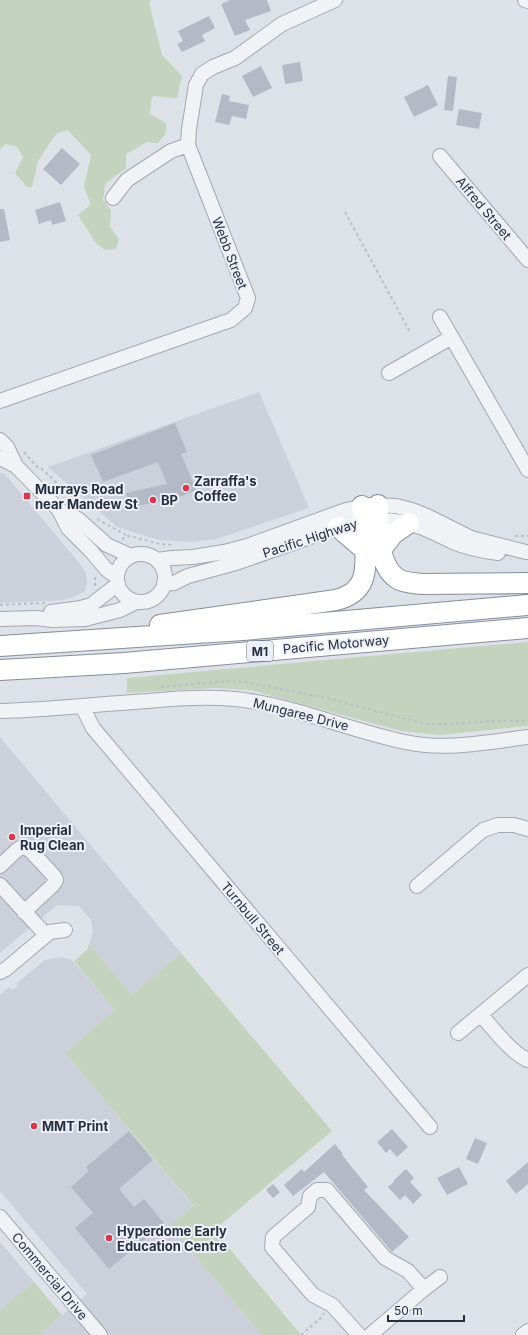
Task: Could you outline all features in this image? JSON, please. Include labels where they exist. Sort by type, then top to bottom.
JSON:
[{"type":"highway","points":[[370,513],[373,551]]},
{"type":"highway","points":[[137,638],[162,624],[336,600],[346,597],[357,589],[364,577],[366,567],[373,551],[409,523]]},
{"type":"highway","points":[[338,527],[373,551],[384,561],[388,570],[396,578],[408,582],[422,584],[528,583]]},
{"type":"highway","name":"Pacific Motorway","points":[[0,646],[243,630],[528,605]]},
{"type":"highway","name":"Pacific Motorway","points":[[0,670],[124,663],[528,628]]},
{"type":"street","name":"Webb Street","points":[[0,401],[231,320],[245,308],[248,298],[188,145],[196,85],[202,74],[213,67],[235,58],[282,24],[335,0]]},
{"type":"street","points":[[113,198],[127,180],[171,151],[188,145]]},
{"type":"street","name":"Alfred Street","points":[[440,156],[528,260]]},
{"type":"street","points":[[440,317],[528,470]]},
{"type":"street","points":[[389,373],[452,337]]},
{"type":"street","points":[[0,440],[7,447],[16,466],[59,510],[68,528],[91,551],[117,581],[124,596],[136,602]]},
{"type":"street","points":[[0,458],[16,466]]},
{"type":"street","name":"Pacific Highway","points":[[164,584],[174,583],[188,576],[236,563],[338,527],[370,513],[396,506],[412,510],[429,517],[471,538],[527,552]]},
{"type":"street","points":[[59,510],[78,519],[107,545],[131,556]]},
{"type":"street","name":"Pacific Highway","points":[[157,560],[193,557],[224,552],[247,546],[346,510],[370,513],[409,523],[476,550],[500,553],[527,552]]},
{"type":"street","points":[[0,619],[85,619],[120,610],[136,602],[150,600],[156,596],[164,584],[164,571],[157,560],[152,556],[138,554],[131,556],[121,564],[117,581],[100,600],[81,608],[51,612],[36,618]]},
{"type":"street","name":"Mungaree Drive","points":[[0,712],[208,697],[261,702],[413,744],[436,746],[460,745],[528,737]]},
{"type":"street","name":"Turnbull Street","points":[[82,706],[93,728],[430,1127]]},
{"type":"street","points":[[417,886],[483,830],[498,825],[514,825],[528,829]]},
{"type":"street","points":[[0,866],[22,847],[30,850],[54,876],[56,880],[53,885],[24,912]]},
{"type":"street","points":[[0,885],[46,936]]},
{"type":"street","points":[[0,972],[6,969],[50,932],[65,930]]},
{"type":"street","points":[[458,1034],[528,975]]},
{"type":"street","points":[[481,1014],[503,1040],[528,1060]]},
{"type":"street","points":[[359,1335],[332,1304],[313,1295],[272,1247],[273,1237],[308,1207],[310,1196],[317,1190],[327,1190],[385,1258],[408,1271],[424,1289]]},
{"type":"street","name":"Commercial Drive","points":[[0,1217],[100,1335]]},
{"type":"street","points":[[370,1335],[440,1277]]},
{"type":"street","points":[[523,1335],[528,1331]]},
{"type":"path","points":[[345,212],[410,332]]},
{"type":"path","points":[[22,451],[36,466],[42,469],[86,511]]},
{"type":"path","points":[[96,518],[128,536]]},
{"type":"path","points":[[94,587],[96,570]]},
{"type":"path","points":[[0,605],[48,603]]},
{"type":"path","points":[[301,1335],[322,1317],[328,1302]]},
{"type":"shaded area","points":[[259,392],[309,508],[216,539],[191,542],[159,540],[117,527],[48,467]]},
{"type":"shaded area","points":[[0,473],[4,473],[80,564],[86,573],[87,583],[85,591],[64,600],[0,603]]},
{"type":"shaded area","points":[[0,737],[181,953],[132,995],[89,944],[93,932],[91,920],[79,906],[57,905],[0,953]]},
{"type":"shaded area","points":[[62,957],[72,960],[115,1010],[65,1053],[194,1207],[170,1226],[262,1335],[38,1335],[87,1294],[0,1191],[0,995],[9,987],[12,990],[18,986],[16,984],[45,960]]},
{"type":"shaded area","points":[[0,1242],[34,1282],[0,1310]]},
{"type":"green space","points":[[0,0],[151,0],[149,3],[162,55],[182,76],[177,98],[153,96],[151,101],[150,114],[167,124],[165,135],[158,143],[147,142],[126,154],[126,168],[105,184],[103,200],[111,210],[110,227],[119,239],[116,249],[105,250],[96,243],[78,215],[91,204],[84,188],[91,155],[68,130],[57,133],[38,161],[32,187],[27,187],[15,173],[23,157],[17,147],[6,144],[0,149]]},
{"type":"green space","points":[[528,642],[528,726],[440,735],[401,731],[250,690],[215,688],[127,693],[127,678]]},
{"type":"green space","points":[[89,944],[132,995],[181,953],[332,1131],[214,1230],[301,1335],[262,1335],[170,1226],[194,1206],[65,1053],[115,1010],[74,961],[87,950]]},
{"type":"green space","points":[[34,1282],[62,1315],[38,1335],[0,1335],[0,1310]]},
{"type":"building","points":[[230,0],[267,0],[271,11],[245,20],[250,30],[235,36],[221,4]]},
{"type":"building","points":[[209,16],[215,28],[202,35],[205,41],[182,52],[177,44],[183,41],[178,31]]},
{"type":"building","points":[[300,62],[303,81],[285,84],[282,65]]},
{"type":"building","points":[[261,66],[272,88],[253,97],[242,76]]},
{"type":"building","points":[[448,76],[457,77],[453,111],[444,110]]},
{"type":"building","points":[[428,85],[438,105],[414,117],[404,97]]},
{"type":"building","points":[[222,94],[230,96],[229,101],[249,105],[246,119],[232,116],[229,125],[215,122]]},
{"type":"building","points":[[459,109],[482,113],[479,129],[456,125]]},
{"type":"building","points":[[62,148],[80,164],[61,185],[43,169]]},
{"type":"building","points":[[60,202],[66,221],[52,225],[51,220],[39,224],[35,210]]},
{"type":"building","points":[[0,209],[4,209],[10,240],[0,242]]},
{"type":"building","points":[[175,423],[187,452],[181,454],[196,490],[172,500],[129,507],[126,493],[167,484],[158,462],[103,482],[91,455]]},
{"type":"building","points":[[392,1129],[408,1147],[397,1157],[390,1149],[386,1153],[377,1142]]},
{"type":"building","points":[[129,1131],[153,1160],[119,1189],[134,1207],[144,1199],[164,1223],[109,1269],[75,1228],[93,1213],[71,1187],[89,1171],[86,1167]]},
{"type":"building","points":[[475,1138],[487,1143],[478,1164],[466,1159]]},
{"type":"building","points":[[335,1144],[368,1187],[364,1190],[409,1237],[392,1252],[324,1172],[293,1196],[284,1185],[302,1169],[304,1172]]},
{"type":"building","points":[[528,1162],[528,1184],[516,1194],[506,1181]]},
{"type":"building","points":[[459,1167],[468,1184],[447,1195],[437,1178]]},
{"type":"building","points":[[406,1169],[414,1178],[410,1182],[422,1195],[413,1204],[405,1195],[400,1200],[388,1187]]},
{"type":"building","points":[[273,1184],[280,1192],[273,1198],[266,1190]]},
{"type":"place","name":"Zarraffa's Coffee","points":[[186,488]]},
{"type":"place","name":"Murrays Road near Mandew St","points":[[27,496]]},
{"type":"place","name":"BP","points":[[153,500]]},
{"type":"place","name":"Imperial Rug Clean","points":[[12,837]]},
{"type":"place","name":"MMT Print","points":[[34,1126]]},
{"type":"place","name":"Hyperdome Early Education Centre","points":[[109,1238]]}]
